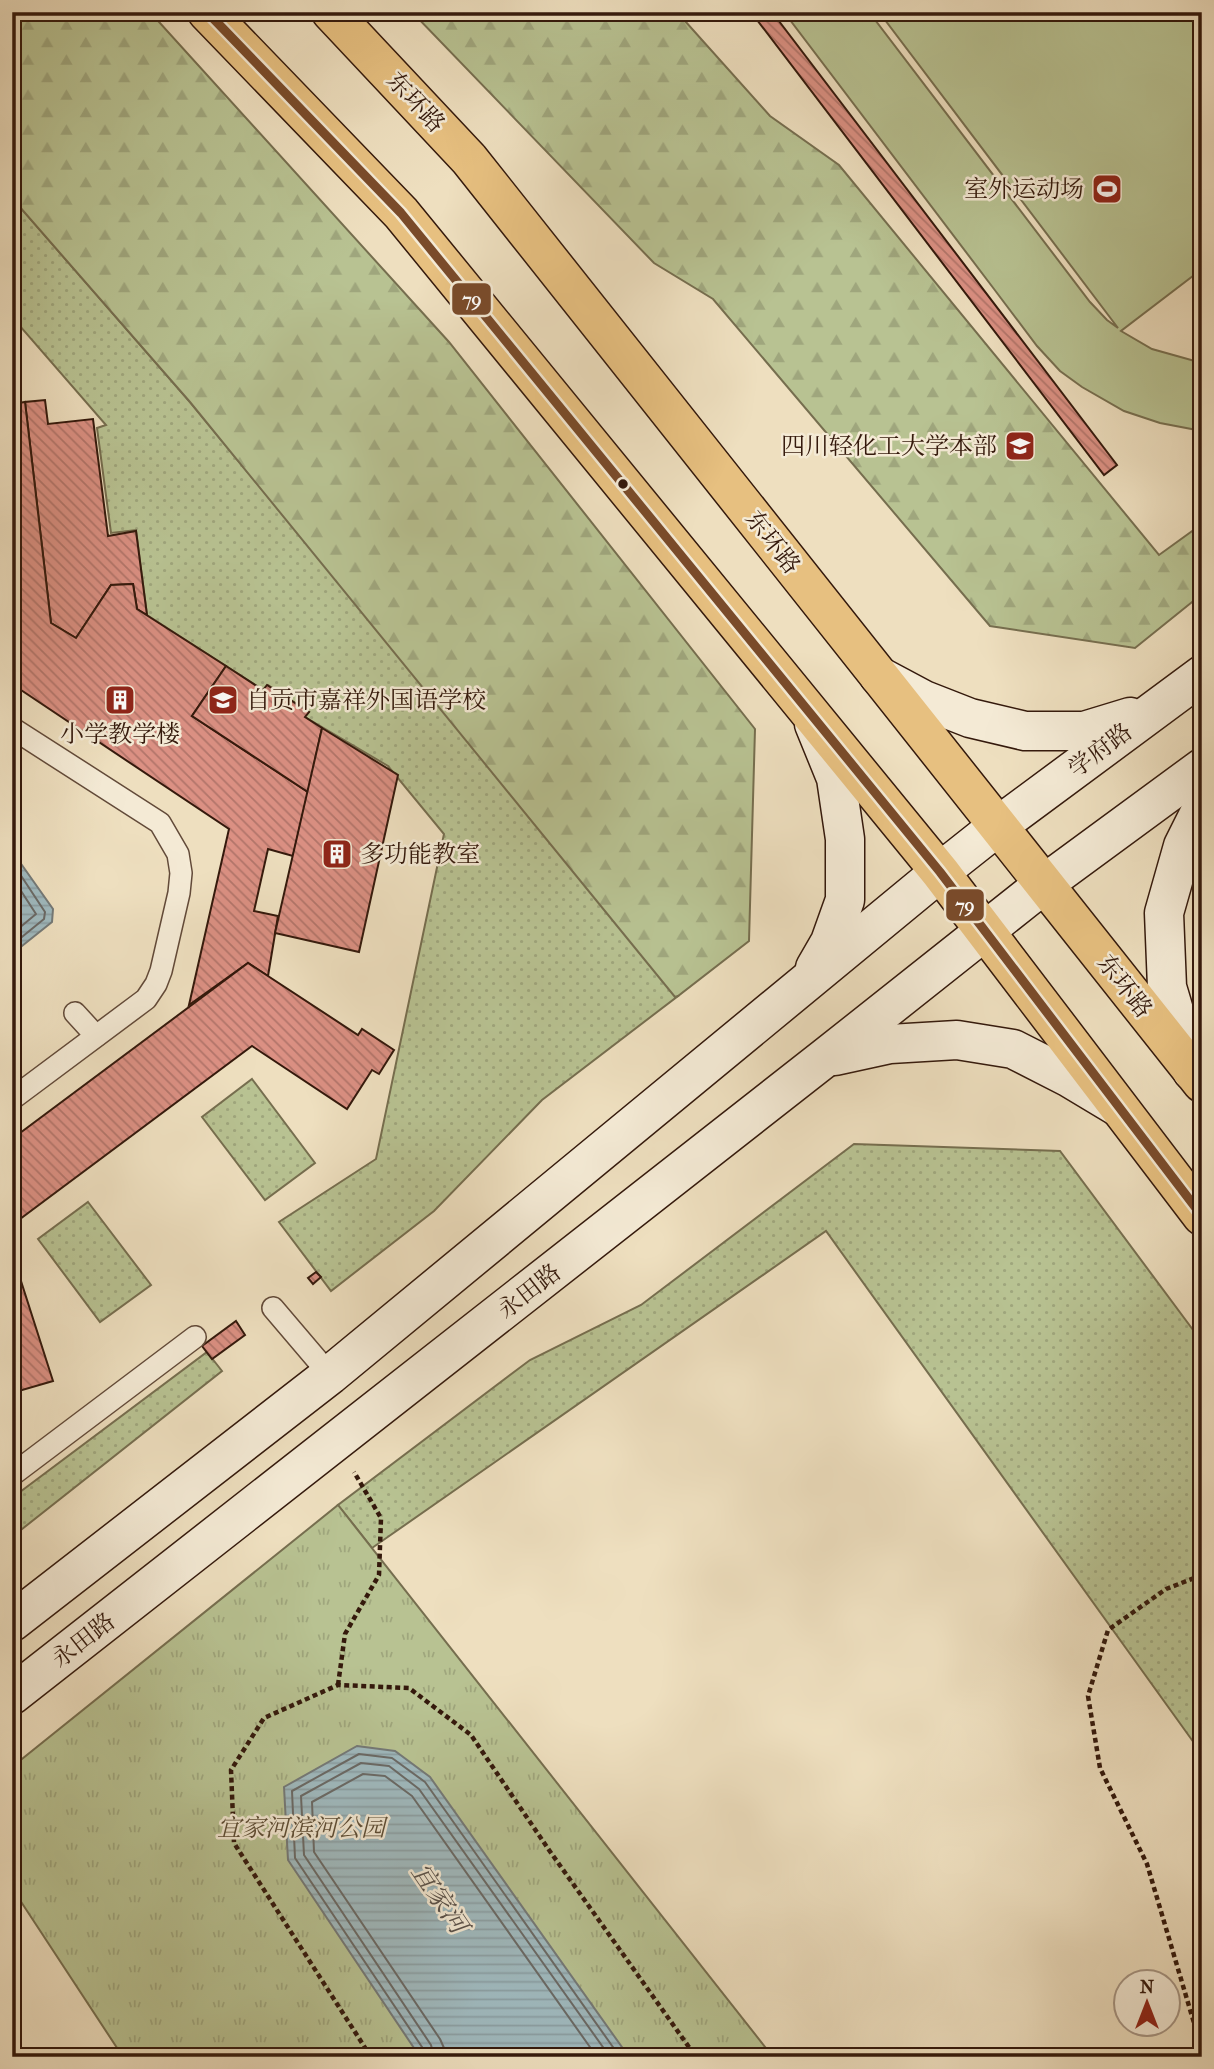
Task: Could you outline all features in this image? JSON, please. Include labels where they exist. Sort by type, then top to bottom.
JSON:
[{"type":"highway","points":[[207,12],[401,214],[940,872],[1202,1216]]},
{"type":"highway","name":"东环路","points":[[331,12],[469,159],[1197,1077]]},
{"type":"main road","name":"学府路","points":[[998,826],[1202,675]]},
{"type":"main road","points":[[879,676],[924,700],[970,718],[1025,731],[1084,731],[1156,709]]},
{"type":"main road","points":[[807,981],[830,942],[845,900],[845,839],[836,778],[810,713]]},
{"type":"main road","points":[[1044,884],[1202,768]]},
{"type":"main road","points":[[1197,1077],[1167,987],[1164,914],[1183,846],[1202,808]]},
{"type":"main road","points":[[12,1622],[330,1376],[998,826]]},
{"type":"main road","name":"永田路","points":[[12,1695],[1044,884]]},
{"type":"main road","points":[[826,1057],[890,1044],[957,1040],[1013,1049],[1068,1077],[1121,1110]]},
{"type":"lane","points":[[12,728],[160,823],[178,854],[181,873],[162,971],[146,999],[12,1099]]},
{"type":"lane","points":[[75,1013],[96,1037]]},
{"type":"lane","points":[[273,1308],[330,1376]]},
{"type":"lane","points":[[12,1475],[195,1337]]},
{"type":"path","points":[[336,1442],[381,1518],[379,1575],[345,1634],[338,1685]]},
{"type":"path","points":[[1202,1575],[1166,1589],[1108,1630],[1088,1696],[1100,1768],[1147,1864],[1202,2050]]},
{"type":"path","points":[[371,2057],[234,1843],[231,1770],[264,1718],[338,1685],[409,1688],[471,1735],[696,2057]]},
{"type":"green space","points":[[12,12],[150,12],[449,342],[755,729],[749,941],[678,996],[675,997],[190,402],[12,198]]},
{"type":"green space","points":[[412,12],[677,12],[770,116],[839,165],[1159,555],[1202,524],[1202,594],[1135,648],[990,626],[713,299],[654,263]]},
{"type":"green space","name":"室外运动场","points":[[784,12],[869,12],[1090,302],[1118,328],[879,12],[1202,12],[1202,269],[1121,331],[1152,349],[1202,363],[1202,431],[1160,423],[1124,411],[1060,371],[1037,346]]},
{"type":"green space","points":[[12,198],[190,402],[678,996],[542,1100],[434,1211],[331,1291],[279,1222],[376,1159],[444,834],[388,766],[305,717],[309,712],[268,685],[263,690],[147,615],[136,530],[111,533],[97,428],[106,425],[12,317]]},
{"type":"green space","points":[[252,1079],[315,1163],[265,1200],[202,1117]]},
{"type":"green space","points":[[854,1144],[1060,1151],[1202,1342],[1202,1754],[826,1231],[372,1548],[338,1505],[530,1360],[641,1305]]},
{"type":"green space","points":[[88,1202],[151,1285],[100,1322],[38,1239]]},
{"type":"green space","points":[[207,1352],[222,1371],[12,1537],[12,1498]]},
{"type":"green space","name":"宜家河滨河公园","points":[[338,1505],[773,2057],[123,2057],[12,1888],[12,1767]]},
{"type":"water","points":[[12,851],[53,909],[52,922],[12,954]]},
{"type":"water","name":"宜家河","points":[[357,1746],[395,1751],[430,1777],[629,2057],[420,2057],[288,1860],[284,1787]]},
{"type":"building","points":[[751,12],[772,12],[1117,465],[1104,475]]},
{"type":"building","points":[[45,400],[48,424],[93,419],[108,536],[136,531],[147,615],[137,609],[133,584],[111,585],[76,638],[51,623],[25,402]]},
{"type":"building","name":"小学教学楼","points":[[25,402],[51,623],[76,638],[111,585],[133,584],[137,609],[226,666],[192,716],[308,792],[293,856],[268,849],[254,911],[278,916],[268,976],[248,963],[189,1005],[229,829],[12,684],[12,404]]},
{"type":"building","points":[[226,666],[263,690],[267,685],[309,712],[305,717],[322,728],[308,792],[192,716]]},
{"type":"building","name":"多功能教室","points":[[322,728],[398,775],[359,952],[275,933]]},
{"type":"building","points":[[248,963],[358,1035],[362,1029],[394,1050],[379,1074],[372,1070],[347,1109],[252,1046],[12,1225],[12,1139]]},
{"type":"building","points":[[12,1253],[53,1381],[12,1393]]},
{"type":"building","points":[[316,1272],[321,1277],[313,1284],[308,1278]]},
{"type":"building","points":[[236,1321],[245,1335],[212,1359],[202,1346]]},
{"type":"transit line","name":"79","points":[[207,12],[401,213],[940,872],[1202,1216]]},
{"type":"place","name":"室外运动场","points":[[1107,189]]},
{"type":"place","name":"四川轻化工大学本部","points":[[1020,446]]},
{"type":"place","name":"小学教学楼","points":[[120,700]]},
{"type":"place","name":"自贡市嘉祥外国语学校","points":[[223,700]]},
{"type":"place","name":"多功能教室","points":[[337,854]]}]
